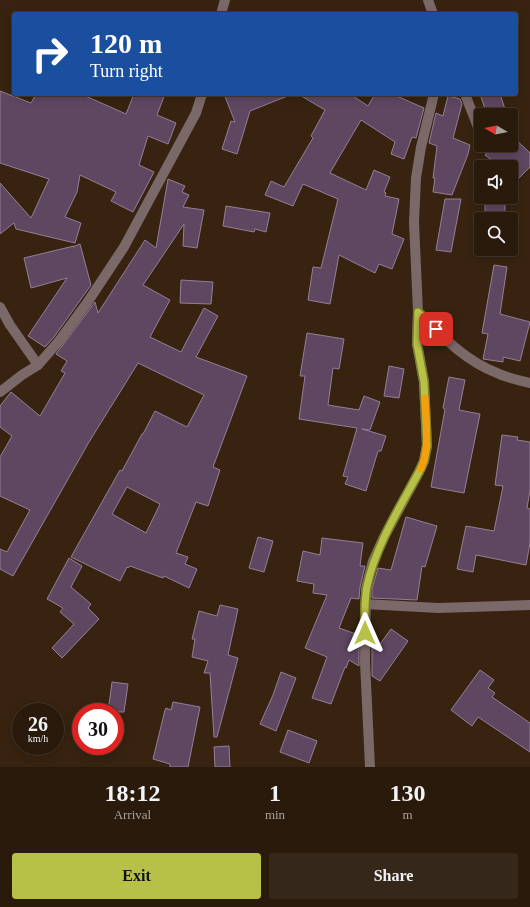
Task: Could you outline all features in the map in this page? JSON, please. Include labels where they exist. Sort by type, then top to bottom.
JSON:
[{"type":"street","points":[[222,12],[225,0]]},
{"type":"street","points":[[428,0],[432,12]]},
{"type":"street","points":[[0,392],[38,365],[59,341],[87,303],[124,247],[196,113],[201,96]]},
{"type":"street","points":[[370,767],[365,662],[366,588],[373,561],[384,537],[419,472],[424,461],[427,446],[424,382],[417,344],[418,312],[414,222],[416,178],[421,147],[434,96]]},
{"type":"street","points":[[466,96],[474,117]]},
{"type":"street","points":[[0,307],[10,325],[38,365]]},
{"type":"street","points":[[418,312],[453,346],[474,361],[497,373],[530,383]]},
{"type":"street","points":[[365,604],[438,608],[530,605]]},
{"type":"building","points":[[0,91],[31,103],[35,96],[86,96],[126,114],[133,96],[164,96],[157,115],[176,123],[168,144],[148,136],[139,165],[154,172],[133,212],[111,201],[116,192],[80,175],[77,192],[65,217],[81,223],[75,243],[16,229],[14,223],[0,234],[0,183],[31,218],[49,179],[0,163]]},
{"type":"building","points":[[225,96],[288,96],[250,111],[237,154],[222,149],[231,121],[235,122]]},
{"type":"building","points":[[301,96],[353,96],[368,106],[374,96],[397,96],[424,108],[416,138],[412,137],[404,159],[391,154],[395,142],[361,120],[330,173],[366,190],[374,170],[390,177],[384,192],[386,193],[385,196],[399,199],[392,234],[404,239],[392,269],[379,264],[375,273],[339,255],[330,304],[308,300],[313,267],[321,268],[338,199],[303,184],[293,206],[265,195],[271,181],[284,187],[313,138],[311,136],[325,110]]},
{"type":"building","points":[[448,96],[460,99],[462,104],[453,138],[470,145],[452,195],[433,192],[435,178],[433,178],[437,146],[429,143],[436,113],[443,116]]},
{"type":"building","points":[[481,96],[501,96],[505,108],[485,108]]},
{"type":"building","points":[[518,142],[530,153],[530,167],[519,178],[518,160],[492,160],[485,155],[487,152],[518,152]]},
{"type":"building","points":[[168,179],[185,186],[182,192],[189,195],[183,207],[204,210],[197,248],[183,246],[184,224],[143,285],[170,300],[150,337],[181,352],[204,308],[218,316],[196,357],[247,376],[213,467],[220,470],[208,506],[196,502],[176,553],[188,557],[185,564],[197,569],[189,588],[164,576],[163,578],[130,566],[128,568],[127,567],[120,581],[71,557],[120,470],[122,471],[155,411],[187,427],[204,395],[138,363],[89,442],[13,576],[0,569],[0,549],[7,552],[30,510],[0,496],[0,457],[12,436],[0,427],[0,406],[11,392],[40,416],[65,373],[61,371],[67,361],[56,354],[95,302],[98,313],[145,240],[156,248]],"holes":[[[127,487],[160,504],[146,533],[112,514]]]},
{"type":"building","points":[[445,199],[461,199],[451,252],[436,250]]},
{"type":"building","points":[[485,204],[505,204],[505,212],[485,212]]},
{"type":"building","points":[[226,206],[270,213],[266,232],[255,229],[254,232],[223,226]]},
{"type":"building","points":[[80,244],[91,285],[54,337],[45,347],[28,336],[67,278],[31,288],[24,258],[74,246],[73,247]]},
{"type":"building","points":[[494,265],[507,267],[500,314],[530,322],[520,361],[503,357],[503,362],[483,359],[488,334],[482,333]]},
{"type":"building","points":[[181,280],[213,282],[211,304],[180,303]]},
{"type":"building","points":[[307,333],[344,339],[339,369],[333,368],[328,405],[359,410],[364,396],[380,402],[370,430],[362,429],[386,436],[381,451],[378,451],[366,491],[345,484],[348,477],[343,476],[357,428],[299,419],[305,376],[300,376]]},
{"type":"building","points":[[389,366],[404,369],[399,398],[384,396]]},
{"type":"building","points":[[449,377],[465,380],[459,410],[480,414],[464,493],[431,487],[445,409],[443,408]]},
{"type":"building","points":[[502,435],[518,437],[517,440],[530,442],[530,490],[527,508],[530,509],[530,543],[526,565],[476,555],[473,572],[457,569],[466,526],[494,531],[503,486],[495,485]]},
{"type":"building","points":[[406,517],[437,526],[425,567],[422,566],[417,600],[372,598],[372,589],[378,568],[391,570]]},
{"type":"building","points":[[258,537],[273,541],[264,572],[249,568]]},
{"type":"building","points":[[322,538],[363,543],[360,566],[365,566],[359,599],[351,598],[339,628],[359,635],[359,666],[349,660],[331,704],[312,698],[327,657],[305,648],[327,595],[313,593],[314,584],[297,581],[303,551],[320,555]]},
{"type":"building","points":[[69,558],[82,566],[71,587],[91,604],[88,608],[99,619],[62,658],[52,648],[74,624],[60,612],[63,608],[47,599]]},
{"type":"building","points":[[220,605],[238,609],[228,655],[238,658],[217,737],[214,737],[210,673],[204,673],[208,661],[192,657],[195,639],[192,639],[199,611],[217,616]]},
{"type":"building","points":[[391,629],[408,641],[380,681],[372,676],[372,640],[380,644]]},
{"type":"building","points":[[480,670],[494,680],[488,688],[495,693],[492,697],[530,723],[530,752],[478,717],[472,726],[451,710]]},
{"type":"building","points":[[281,672],[296,678],[276,731],[260,724]]},
{"type":"building","points":[[112,682],[128,684],[124,712],[124,703],[109,703]]},
{"type":"building","points":[[173,702],[200,707],[188,767],[170,767],[170,764],[153,759],[165,710],[166,708],[171,710]]},
{"type":"building","points":[[288,730],[317,741],[309,763],[280,752]]},
{"type":"building","points":[[229,746],[230,767],[215,767],[214,747]]},
{"type":"slow traffic","points":[[421,469],[427,446],[425,398]]},
{"type":"route","points":[[365,633],[366,588],[373,561],[384,537],[419,472],[424,461],[427,446],[424,382],[417,344],[418,312],[436,329]]}]
